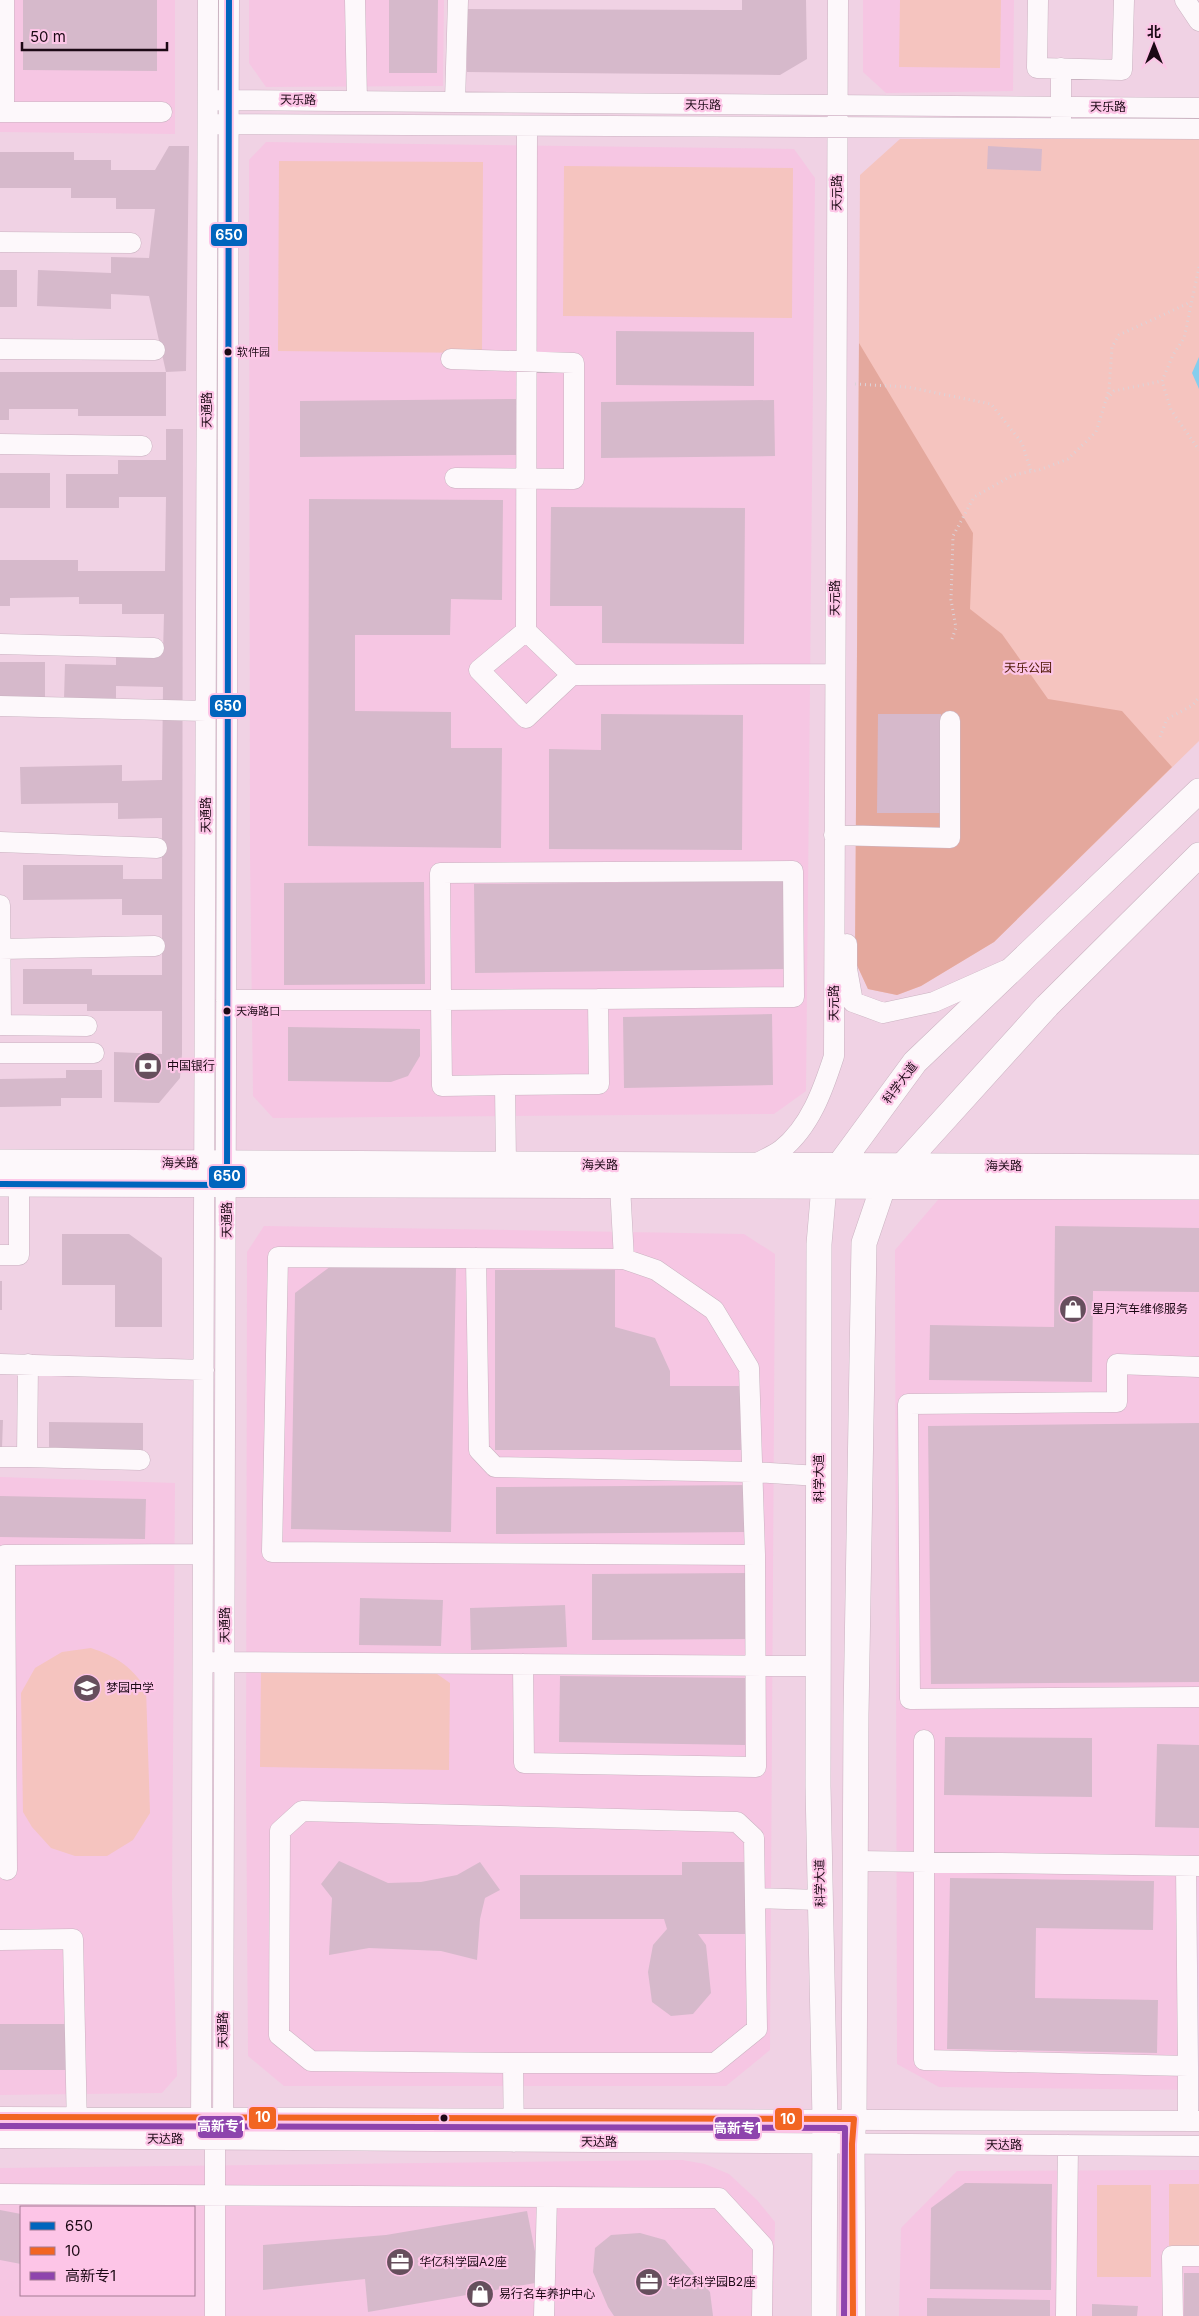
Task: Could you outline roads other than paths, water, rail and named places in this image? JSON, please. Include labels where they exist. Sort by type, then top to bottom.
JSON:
[{"type":"main road","name":"科学大道","points":[[824,2316],[825,2119],[820,1900],[818,1666],[819,1244],[824,1186],[915,1062],[1199,791]]},
{"type":"main road","points":[[852,2316],[852,2144],[854,2119],[864,1243],[883,1187],[1047,1006],[1199,855]]},
{"type":"main road","name":"海关路","points":[[0,1162],[215,1174],[620,1186],[1199,1188]]},
{"type":"main road","name":"海关路","points":[[10,1184],[215,1174],[506,1164],[1199,1167]]},
{"type":"street","points":[[4,0],[2,112],[162,112]]},
{"type":"street","name":"天通路","points":[[208,0],[206,711],[224,1662],[223,2117],[213,2139]]},
{"type":"street","name":"天通路","points":[[213,2139],[201,2116],[204,1370],[226,1000],[229,0]]},
{"type":"street","points":[[355,0],[357,101]]},
{"type":"street","points":[[456,102],[458,0]]},
{"type":"street","name":"天元路","points":[[838,0],[845,106]]},
{"type":"street","name":"天元路","points":[[851,0],[844,127],[835,674],[847,969],[853,1002],[883,1013],[934,1002],[1017,965]]},
{"type":"street","points":[[1038,0],[1037,68],[1122,70],[1124,0]]},
{"type":"street","points":[[1186,0],[1199,21]]},
{"type":"street","points":[[1061,68],[1061,128]]},
{"type":"street","name":"天乐路","points":[[208,100],[1199,108]]},
{"type":"street","name":"天乐路","points":[[208,124],[1199,129]]},
{"type":"street","points":[[527,126],[526,631],[572,675]]},
{"type":"street","name":"天元路","points":[[754,1165],[781,1149],[796,1134],[820,1099],[834,1056],[841,835],[850,384],[844,127]]},
{"type":"street","points":[[0,242],[131,243]]},
{"type":"street","points":[[0,349],[155,350]]},
{"type":"street","points":[[451,359],[574,363],[574,479],[455,478]]},
{"type":"street","points":[[0,444],[142,446]]},
{"type":"street","points":[[526,631],[479,670],[526,718],[572,675],[835,674]]},
{"type":"street","points":[[0,644],[154,648]]},
{"type":"street","points":[[0,706],[206,711]]},
{"type":"street","points":[[841,835],[950,838],[950,721]]},
{"type":"street","points":[[0,842],[157,848]]},
{"type":"street","points":[[226,1000],[441,1000],[794,997],[793,871],[440,873],[441,1000],[442,1086],[599,1084],[598,999]]},
{"type":"street","points":[[0,905],[1,1025],[87,1026]]},
{"type":"street","points":[[0,949],[155,946]]},
{"type":"street","points":[[0,1053],[94,1052]]},
{"type":"street","points":[[505,1085],[506,1164]]},
{"type":"street","points":[[0,1255],[19,1255],[10,1184]]},
{"type":"street","points":[[620,1186],[624,1258]]},
{"type":"street","points":[[523,1664],[524,1763],[756,1768],[757,1666],[749,1368],[714,1310],[656,1270],[624,1258],[278,1257],[272,1552],[754,1555]]},
{"type":"street","points":[[476,1258],[479,1450],[495,1467],[752,1472],[819,1476]]},
{"type":"street","points":[[0,1364],[204,1370]]},
{"type":"street","points":[[27,1458],[28,1364]]},
{"type":"street","points":[[1199,1367],[1117,1364],[1117,1402],[908,1404],[910,1699],[1199,1697]]},
{"type":"street","points":[[0,1457],[140,1460]]},
{"type":"street","points":[[6,1870],[5,1555],[203,1554]]},
{"type":"street","points":[[202,1662],[818,1666]]},
{"type":"street","points":[[924,1740],[924,2060],[1188,2066]]},
{"type":"street","points":[[302,1811],[737,1822],[754,1838],[757,2029],[715,2063],[513,2063],[310,2061],[279,2035],[280,1831],[302,1811]]},
{"type":"street","points":[[856,1862],[1192,1866],[1188,2066],[1194,2121]]},
{"type":"street","points":[[755,1898],[820,1900]]},
{"type":"street","points":[[0,1940],[73,1939],[77,2138]]},
{"type":"street","points":[[513,2063],[514,2142]]},
{"type":"street","name":"天达路","points":[[0,2117],[201,2116],[1194,2121]]},
{"type":"street","name":"天达路","points":[[0,2138],[1199,2146]]},
{"type":"street","points":[[213,2139],[216,2316]]},
{"type":"street","points":[[1066,2316],[1068,2145]]},
{"type":"street","points":[[0,2194],[215,2197],[720,2198],[763,2246],[762,2316]]},
{"type":"street","points":[[544,2316],[547,2197]]},
{"type":"street","points":[[1173,2316],[1172,2256],[1199,2256]]},
{"type":"water","points":[[1199,357],[1199,389],[1192,373]]},
{"type":"place","name":"软件园","points":[[228,352]]},
{"type":"place","name":"天海路口","points":[[227,1011]]},
{"type":"place","name":"中国银行","points":[[148,1066]]},
{"type":"place","name":"星月汽车维修服务","points":[[1073,1309]]},
{"type":"place","name":"梦园中学","points":[[87,1688]]},
{"type":"place","name":"华亿科学园A2座","points":[[400,2262]]},
{"type":"place","name":"华亿科学园B2座","points":[[649,2282]]},
{"type":"place","name":"易行名车养护中心","points":[[480,2294]]},
{"type":"park label","name":"天乐公园","points":[[1028,668]]}]
